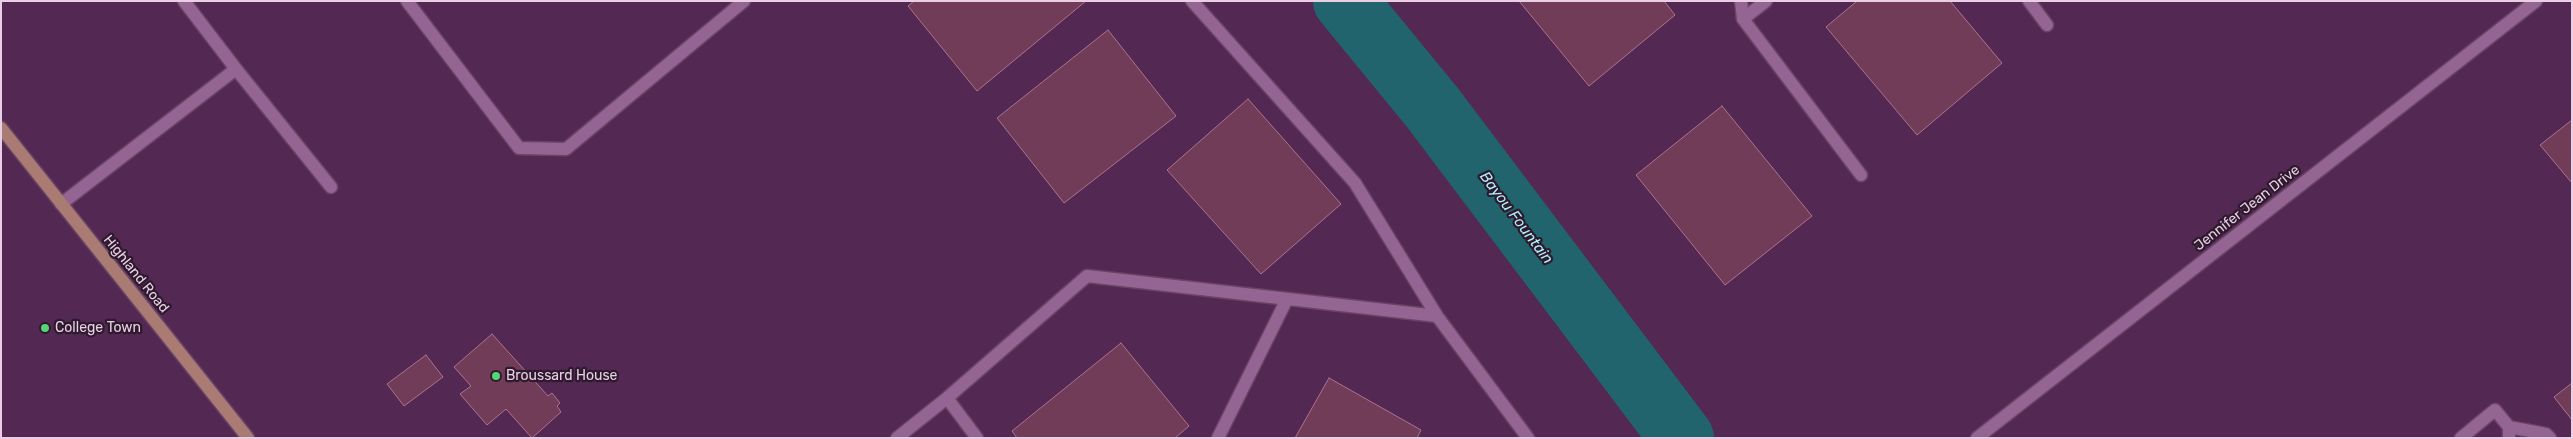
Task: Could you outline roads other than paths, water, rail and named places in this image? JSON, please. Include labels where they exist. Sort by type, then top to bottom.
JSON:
[{"type":"street","points":[[184,1],[331,187]]},
{"type":"street","points":[[407,1],[519,148],[566,149],[744,1]]},
{"type":"street","points":[[1192,1],[1355,183],[1437,316],[1528,438]]},
{"type":"street","points":[[1741,1],[1743,20],[1862,175]]},
{"type":"street","points":[[1743,20],[1766,1]]},
{"type":"street","points":[[2029,1],[2047,25]]},
{"type":"street","name":"Jennifer Jean Drive","points":[[1977,438],[2536,1]]},
{"type":"street","points":[[62,204],[236,68]]},
{"type":"street","name":"Highland Road","points":[[1,128],[248,438]]},
{"type":"street","points":[[897,438],[947,398],[1087,276],[1437,316]]},
{"type":"street","points":[[1218,438],[1287,299]]},
{"type":"street","points":[[947,398],[977,438]]},
{"type":"street","points":[[2461,438],[2495,410],[2509,433],[2546,434],[2550,438]]},
{"type":"waterway","name":"Bayou Fountain","points":[[1345,1],[1432,107],[1682,438]]},
{"type":"place","name":"College Town","points":[[45,328]]},
{"type":"place","name":"Broussard House","points":[[496,376]]}]
